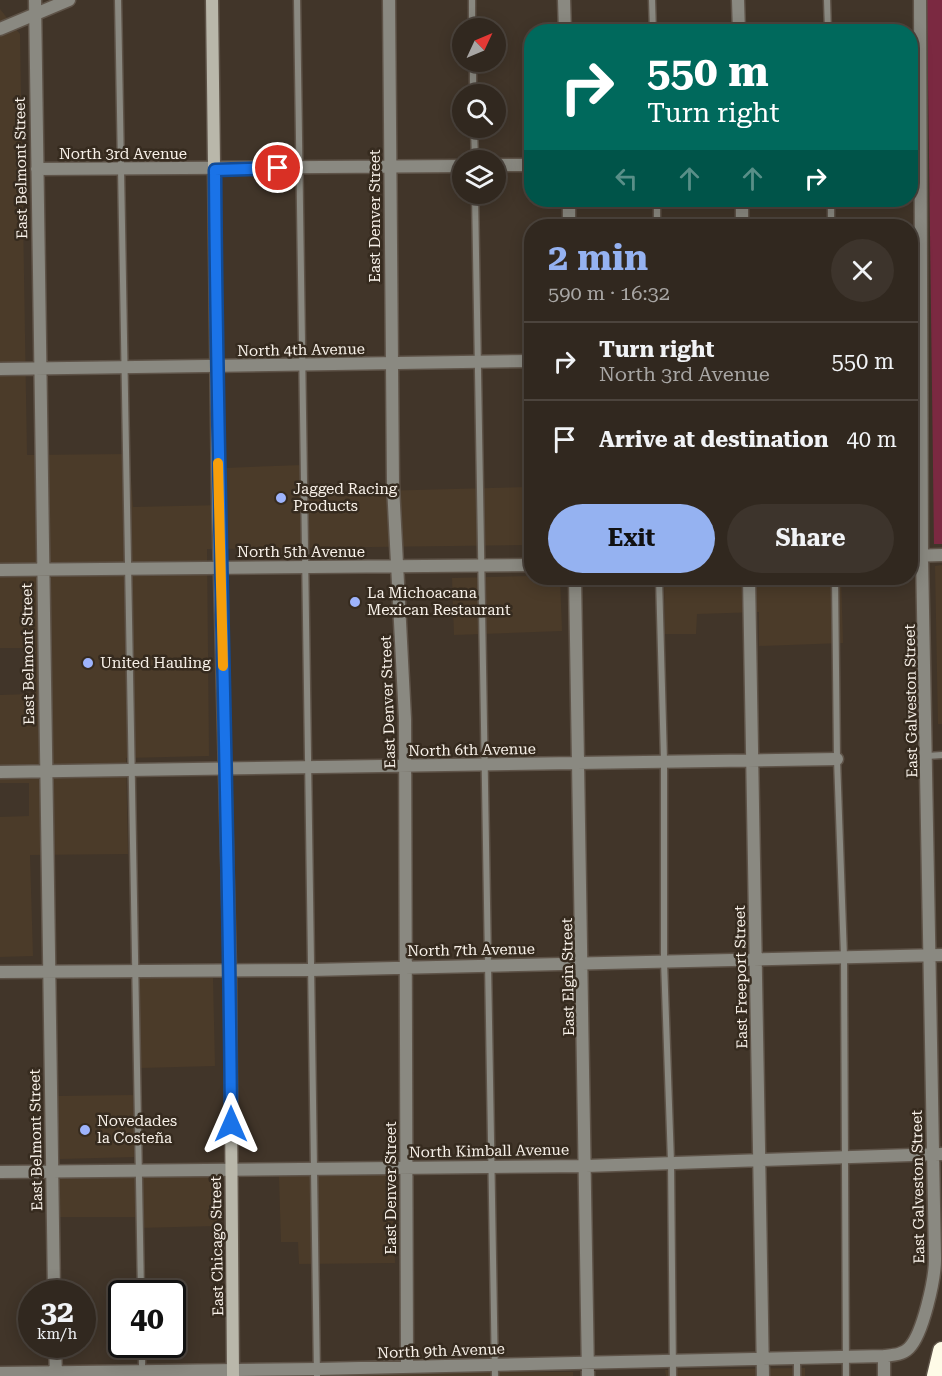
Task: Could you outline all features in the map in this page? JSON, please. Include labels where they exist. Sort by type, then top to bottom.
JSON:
[{"type":"highway","points":[[936,1376],[942,1351]]},
{"type":"street","name":"East Belmont Street","points":[[34,0],[54,1280]]},
{"type":"street","points":[[0,29],[69,0]]},
{"type":"street","name":"East Chicago Street","points":[[212,0],[230,970],[233,1373]]},
{"type":"street","name":"East Denver Street","points":[[389,0],[391,363],[405,766],[407,1367]]},
{"type":"street","points":[[564,0],[565,24]]},
{"type":"street","points":[[738,0],[739,24]]},
{"type":"street","name":"East Galveston Street","points":[[918,63],[920,0]]},
{"type":"street","points":[[506,165],[524,165]]},
{"type":"street","name":"North 3rd Avenue","points":[[37,169],[215,170],[452,166]]},
{"type":"street","name":"North 4th Avenue","points":[[0,369],[524,361]]},
{"type":"street","points":[[918,556],[942,555]]},
{"type":"street","name":"North 5th Avenue","points":[[0,570],[524,565]]},
{"type":"street","name":"East Elgin Street","points":[[575,585],[588,1376]]},
{"type":"street","name":"East Freeport Street","points":[[749,585],[763,1376]]},
{"type":"street","name":"East Galveston Street","points":[[884,1356],[900,1355],[911,1347],[930,1297],[935,1259],[937,1155],[929,956],[927,756],[918,585]]},
{"type":"street","name":"North 6th Avenue","points":[[0,772],[837,759]]},
{"type":"street","name":"North 7th Avenue","points":[[0,972],[311,970],[942,955]]},
{"type":"street","name":"North Kimball Avenue","points":[[0,1172],[586,1166],[937,1155]]},
{"type":"street","points":[[884,1356],[884,1376]]},
{"type":"street","name":"North 9th Avenue","points":[[0,1373],[317,1373],[407,1367],[495,1370],[588,1362],[884,1356]]},
{"type":"street","points":[[55,1358],[56,1374]]},
{"type":"lane","points":[[118,0],[141,1280]]},
{"type":"lane","points":[[297,0],[317,1373]]},
{"type":"lane","points":[[472,0],[472,18]]},
{"type":"lane","points":[[652,0],[653,24]]},
{"type":"lane","points":[[827,0],[828,24]]},
{"type":"lane","points":[[475,204],[495,1370]]},
{"type":"lane","points":[[659,585],[673,1376]]},
{"type":"lane","points":[[835,585],[837,759],[844,957],[846,1158],[844,1357],[846,1376]]},
{"type":"lane","points":[[927,756],[942,755]]},
{"type":"lane","points":[[797,1357],[797,1376]]},
{"type":"lane","points":[[142,1358],[142,1374]]},
{"type":"shaded area","points":[[927,0],[942,0],[942,544],[934,544]]},
{"type":"shaded area","points":[[0,9],[20,34],[27,455],[129,454],[133,507],[225,505],[225,468],[302,465],[303,493],[524,487],[524,545],[207,549],[209,756],[126,758],[128,854],[30,855],[33,956],[0,957],[0,817],[29,816],[29,783],[0,783],[0,695],[31,694],[30,648],[0,648]]},
{"type":"shaded area","points":[[942,565],[942,724],[938,724],[935,566]]},
{"type":"shaded area","points":[[524,576],[524,585],[560,585],[562,631],[454,635],[452,578]]},
{"type":"shaded area","points":[[664,585],[841,585],[843,643],[759,646],[759,612],[697,614],[696,634],[665,634]]},
{"type":"shaded area","points":[[213,977],[215,1066],[140,1068],[139,978]]},
{"type":"shaded area","points":[[133,1095],[135,1157],[60,1159],[58,1096]]},
{"type":"shaded area","points":[[393,1174],[395,1263],[299,1264],[298,1242],[281,1242],[279,1176]]},
{"type":"shaded area","points":[[216,1176],[217,1226],[138,1228],[138,1217],[60,1217],[59,1179]]},
{"type":"shaded area","points":[[805,1368],[805,1376],[666,1376],[665,1370]]},
{"type":"shaded area","points":[[499,1372],[573,1372],[573,1376],[298,1376]]},
{"type":"slow traffic","points":[[218,463],[223,666]]},
{"type":"place","name":"Jagged Racing Products","points":[[281,498]]},
{"type":"place","name":"La Michoacana Mexican Restaurant","points":[[355,602]]},
{"type":"place","name":"United Hauling","points":[[88,663]]},
{"type":"place","name":"Novedades la Costeña","points":[[85,1130]]},
{"type":"route","points":[[231,1124],[218,496],[215,170],[278,168]]}]
